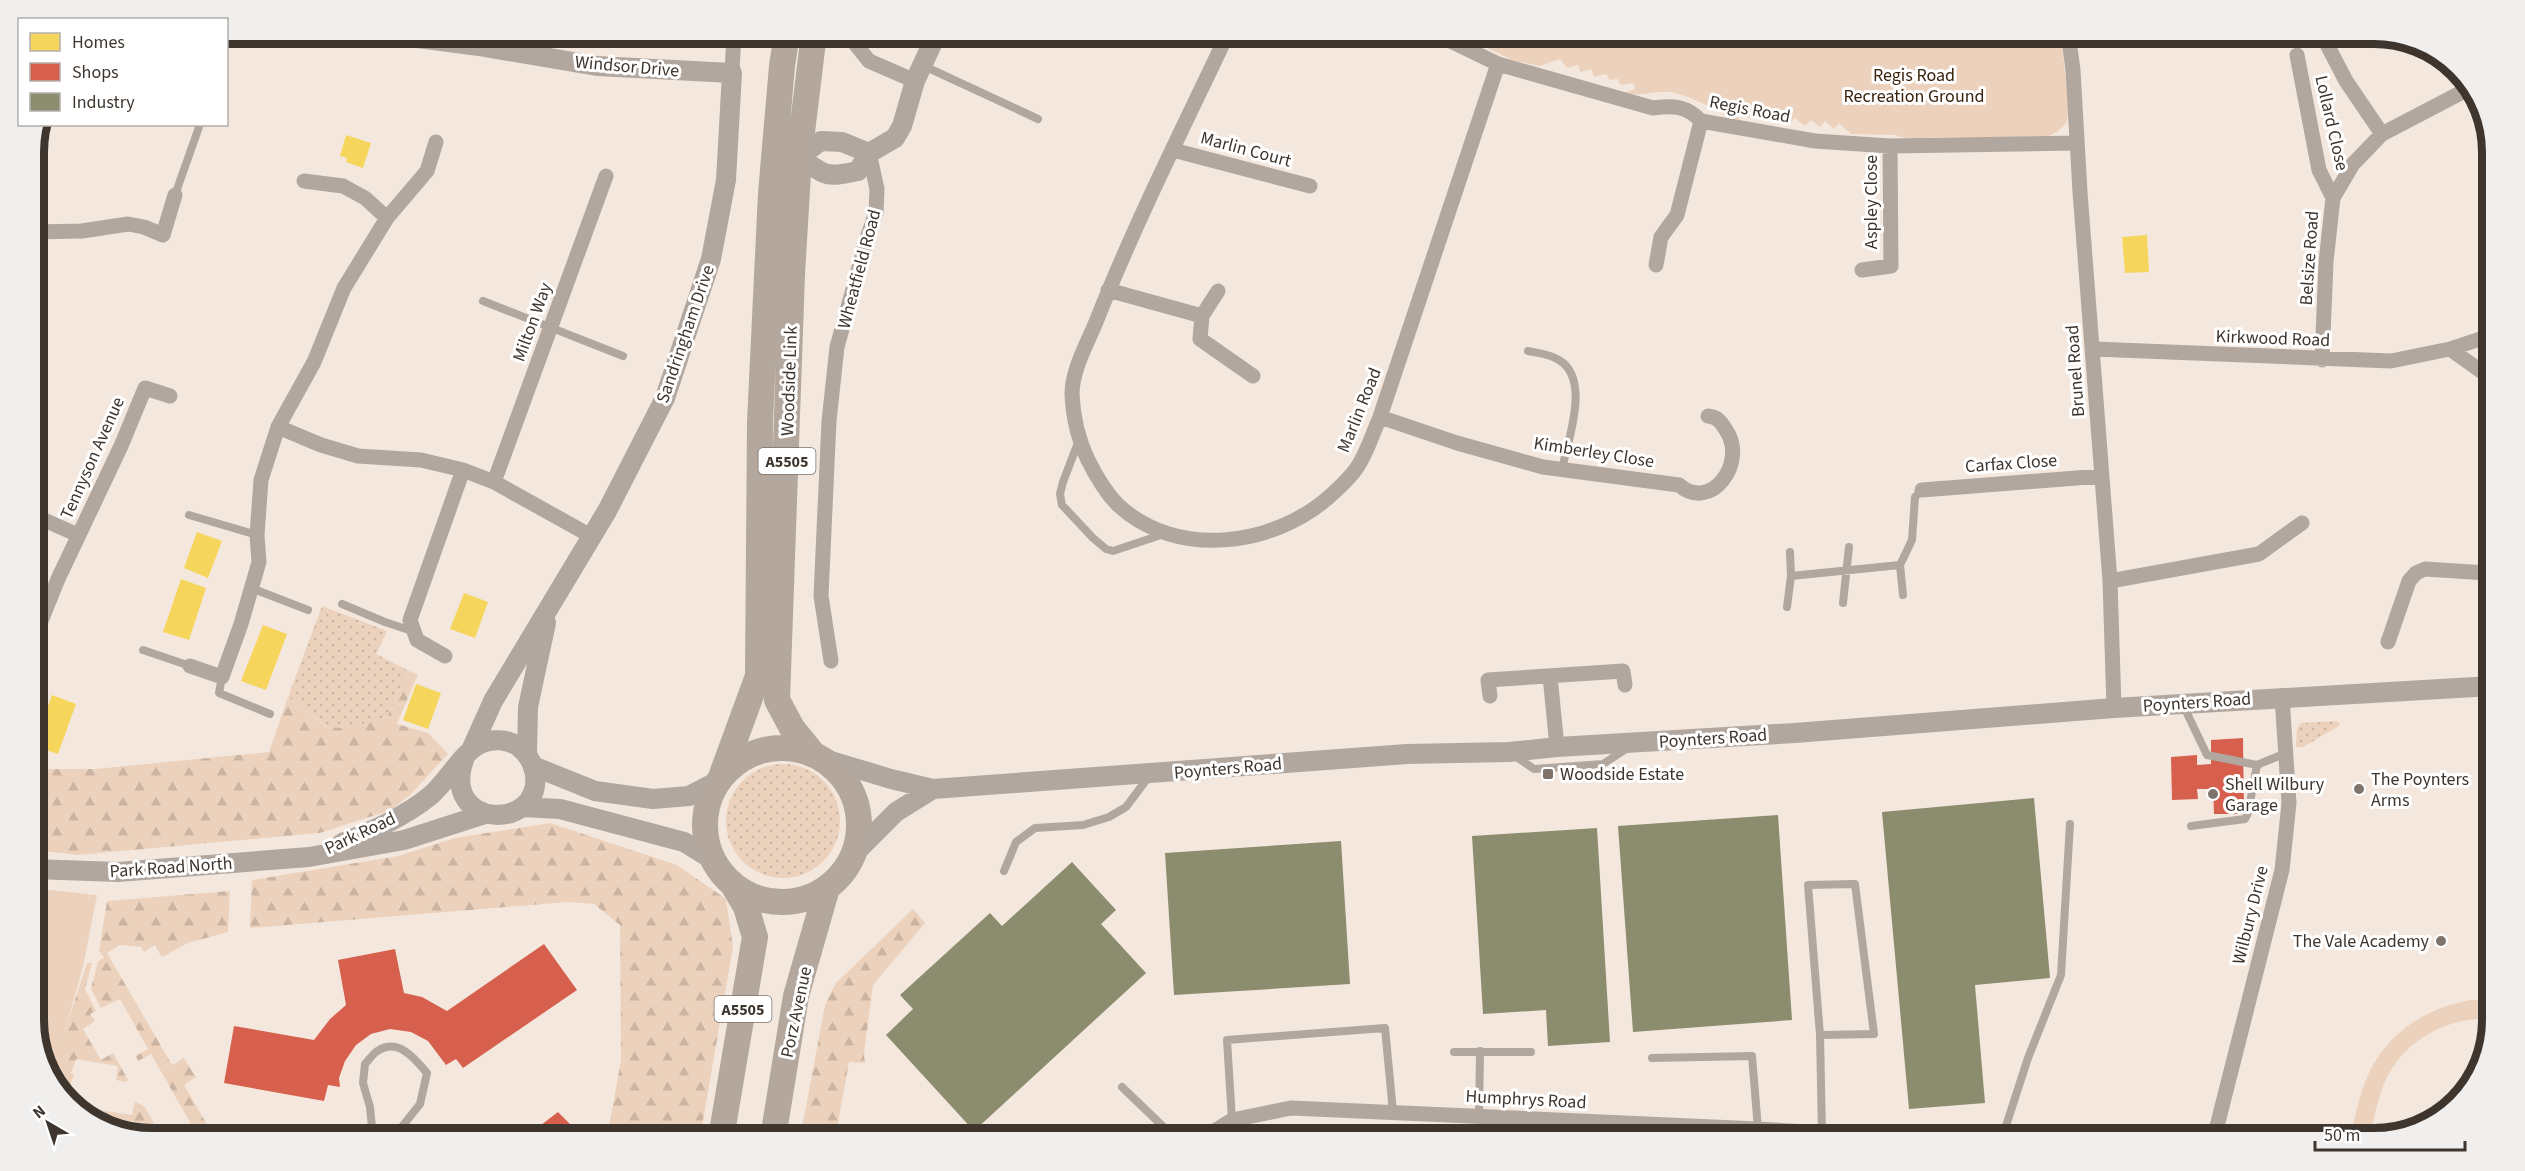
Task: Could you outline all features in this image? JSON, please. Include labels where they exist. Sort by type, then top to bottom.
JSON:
[{"type":"main road","name":"Woodside Link","points":[[785,44],[782,66],[792,274],[777,700],[792,728],[817,756]]},
{"type":"main road","name":"Woodside Link","points":[[719,779],[758,675],[760,422],[771,194],[787,156],[812,44]]},
{"type":"main road","points":[[783,748],[794,748],[817,756],[838,771],[851,789],[858,810],[859,832],[854,854],[838,878],[827,888],[809,897],[779,902],[750,896],[733,885],[713,860],[706,841],[705,820],[708,800],[719,779],[735,763],[753,753],[783,748]]},
{"type":"main road","name":"A5505","points":[[723,1128],[755,937],[746,908],[733,885]]},
{"type":"main road","name":"Porz Avenue","points":[[775,1128],[796,996],[827,888]]},
{"type":"street","name":"Windsor Drive","points":[[464,44],[597,66],[732,73]]},
{"type":"street","name":"Sandringham Drive","points":[[467,755],[493,701],[608,511],[665,398],[711,259],[726,180],[733,44]]},
{"type":"street","points":[[855,44],[869,61],[919,73]]},
{"type":"street","points":[[787,156],[825,174],[858,171],[869,153],[895,138],[902,126],[919,73],[932,44]]},
{"type":"street","name":"Marlin Road","points":[[1222,44],[1108,290],[1073,385],[1074,421],[1079,439],[1108,494],[1135,518],[1166,533],[1203,541],[1252,537],[1291,522],[1329,497],[1358,466],[1380,417],[1498,64]]},
{"type":"street","name":"Regis Road","points":[[1457,44],[1498,64],[1653,108],[1671,105],[1681,107],[1701,121],[1815,141],[1890,146],[2077,143]]},
{"type":"street","name":"Brunel Road","points":[[2069,44],[2110,581],[2114,708]]},
{"type":"street","name":"Lollard Close","points":[[2327,44],[2346,81],[2382,134]]},
{"type":"street","name":"Lollard Close","points":[[2297,55],[2319,170],[2333,198]]},
{"type":"street","name":"Belsize Road","points":[[2322,360],[2326,261],[2333,198],[2353,164],[2382,134],[2463,92]]},
{"type":"street","points":[[1656,265],[1661,237],[1677,215],[1701,121]]},
{"type":"street","points":[[787,156],[820,141],[842,142],[869,153]]},
{"type":"street","points":[[190,666],[222,677],[242,624],[259,562],[256,535],[261,480],[278,426],[314,362],[344,288],[387,218],[427,171],[436,142]]},
{"type":"street","name":"Aspley Close","points":[[1862,270],[1891,266],[1890,146]]},
{"type":"street","name":"Marlin Court","points":[[1173,150],[1310,186]]},
{"type":"street","name":"Wheatfield Road","points":[[831,661],[821,596],[829,421],[837,347],[868,234],[876,213],[877,189],[869,153]]},
{"type":"street","name":"Milton Way","points":[[494,482],[606,176]]},
{"type":"street","points":[[304,181],[344,186],[365,198],[387,218]]},
{"type":"street","points":[[44,232],[82,231],[128,224],[144,227],[163,236],[175,195]]},
{"type":"street","points":[[1108,290],[1202,316]]},
{"type":"street","points":[[1218,291],[1202,316],[1200,339],[1253,376]]},
{"type":"street","name":"Kirkwood Road","points":[[2094,349],[2391,361],[2450,349],[2481,339]]},
{"type":"street","points":[[2450,349],[2481,371]]},
{"type":"street","name":"Tennyson Avenue","points":[[44,612],[121,446],[145,388],[170,396]]},
{"type":"street","name":"Kimberley Close","points":[[1380,417],[1468,446],[1562,470],[1679,485],[1688,492],[1703,493],[1719,483],[1726,475],[1732,466],[1734,454],[1734,445],[1727,431],[1719,420],[1708,416]]},
{"type":"street","points":[[278,426],[321,445],[358,456],[421,460],[463,470],[494,482],[591,536]]},
{"type":"street","points":[[445,656],[417,640],[410,620],[463,470]]},
{"type":"street","name":"Carfax Close","points":[[1922,490],[2102,476]]},
{"type":"street","name":"Tennyson Avenue","points":[[44,519],[78,535]]},
{"type":"street","points":[[2110,581],[2259,554],[2302,523]]},
{"type":"street","points":[[2388,642],[2409,580],[2415,573],[2425,570],[2481,573]]},
{"type":"street","name":"Sandringham Drive","points":[[530,760],[528,707],[549,608]]},
{"type":"street","points":[[1490,696],[1488,680],[1623,671],[1625,685]]},
{"type":"street","points":[[1550,676],[1557,747]]},
{"type":"street","name":"Poynters Road","points":[[817,756],[891,779],[933,789],[1407,754],[1509,752],[2114,708],[2482,687]]},
{"type":"street","name":"Wilbury Drive","points":[[2217,1128],[2282,870],[2289,803],[2282,697]]},
{"type":"street","points":[[530,760],[534,788],[522,807],[510,814],[498,816],[485,814],[473,807],[465,798],[460,786],[460,772],[467,755],[482,744],[494,740],[506,741],[518,746],[530,760],[595,791],[653,799],[689,796],[719,779]]},
{"type":"street","name":"Park Road","points":[[309,857],[381,827],[430,796],[467,755]]},
{"type":"street","name":"Poynters Road","points":[[854,854],[896,812],[933,789]]},
{"type":"street","points":[[522,807],[560,809],[684,842],[713,860]]},
{"type":"street","name":"Park Road","points":[[309,857],[404,840],[485,814]]},
{"type":"street","name":"Park Road North","points":[[44,869],[117,872],[309,857]]},
{"type":"street","name":"Humphrys Road","points":[[1219,1128],[1232,1120],[1291,1108],[1734,1128]]},
{"type":"lane","points":[[919,73],[1038,119]]},
{"type":"lane","points":[[175,195],[199,127]]},
{"type":"lane","points":[[483,301],[623,356]]},
{"type":"lane","points":[[1528,351],[1560,360],[1570,369],[1575,379],[1576,397],[1562,470]]},
{"type":"lane","points":[[1079,439],[1060,494],[1062,505],[1085,530],[1106,549],[1113,551],[1166,533]]},
{"type":"lane","points":[[1903,595],[1900,565],[1912,540],[1915,497],[1922,490]]},
{"type":"lane","points":[[189,515],[256,535]]},
{"type":"lane","points":[[1843,603],[1849,547]]},
{"type":"lane","points":[[1787,607],[1791,576],[1790,552]]},
{"type":"lane","points":[[1791,576],[1900,565]]},
{"type":"lane","points":[[251,588],[308,610]]},
{"type":"lane","points":[[342,604],[412,631]]},
{"type":"lane","points":[[143,650],[190,666]]},
{"type":"lane","points":[[222,677],[219,693],[270,714]]},
{"type":"lane","points":[[2182,704],[2206,755],[2257,765],[2286,753]]},
{"type":"lane","points":[[1509,752],[1534,769],[1603,764],[1635,743]]},
{"type":"lane","points":[[2191,826],[2245,819],[2257,765]]},
{"type":"lane","points":[[1004,871],[1016,842],[1035,828],[1083,825],[1109,817],[1126,807],[1151,774]]},
{"type":"lane","points":[[2005,1128],[2028,1058],[2061,975],[2070,824]]},
{"type":"lane","points":[[1820,1035],[1874,1034],[1854,884],[1808,885],[1820,1035],[1822,1128]]},
{"type":"lane","points":[[1232,1120],[1227,1040],[1385,1028],[1393,1112]]},
{"type":"lane","points":[[372,1128],[370,1107],[363,1083],[364,1064],[379,1049],[396,1047],[411,1053],[427,1073],[420,1104],[401,1128]]},
{"type":"lane","points":[[1479,1116],[1480,1051]]},
{"type":"lane","points":[[1454,1052],[1530,1052]]},
{"type":"lane","points":[[1652,1058],[1752,1056],[1758,1128]]},
{"type":"lane","points":[[1122,1087],[1165,1128]]},
{"type":"lane","points":[[1567,1128],[1568,1121]]},
{"type":"green space","name":"Regis Road Recreation Ground","points":[[1479,44],[2061,44],[2070,109],[2066,123],[2049,136],[1930,137],[1922,143],[1895,135],[1851,134],[1839,123],[1834,129],[1825,121],[1820,127],[1811,120],[1805,126],[1795,118],[1790,123],[1782,117],[1776,122],[1768,114],[1762,120],[1755,112],[1749,118],[1741,111],[1736,115],[1743,123],[1680,94],[1670,92],[1625,93],[1635,89],[1634,83],[1620,85],[1618,79],[1610,80],[1606,74],[1594,77],[1591,69],[1580,72],[1578,65],[1567,68],[1560,59],[1540,66],[1514,61]]},
{"type":"green space","points":[[322,606],[387,631],[376,654],[409,671],[388,715],[376,721],[347,728],[328,727],[288,697]]},
{"type":"green space","points":[[409,671],[418,674],[397,724],[428,733],[448,754],[410,795],[391,810],[320,833],[78,855],[44,851],[44,769],[95,769],[269,752],[288,697],[327,727],[347,728],[376,721],[388,715]]},
{"type":"green space","points":[[2336,721],[2340,723],[2339,726],[2303,747],[2296,747],[2297,728],[2301,723]]},
{"type":"green space","points":[[783,764],[805,769],[823,781],[835,799],[840,821],[835,843],[823,861],[805,873],[783,878],[761,873],[743,861],[731,843],[726,821],[731,799],[743,781],[761,769]]},
{"type":"green space","points":[[550,823],[677,865],[726,899],[733,947],[702,1128],[609,1128],[621,1060],[620,925],[594,904],[568,902],[250,928],[252,880],[398,856],[455,838]]},
{"type":"green space","points":[[44,889],[97,895],[83,967],[55,1066],[49,1054],[44,1026]]},
{"type":"green space","points":[[230,891],[228,932],[188,943],[162,957],[155,945],[144,952],[141,947],[120,945],[107,953],[172,1065],[184,1058],[196,1077],[184,1085],[209,1128],[193,1128],[151,1054],[138,1061],[136,1056],[148,1049],[120,999],[101,1008],[91,989],[98,961],[104,958],[99,951],[107,901]]},
{"type":"green space","points":[[913,909],[925,923],[873,985],[864,1054],[865,1063],[849,1062],[837,1128],[802,1128],[825,1005],[836,983]]},
{"type":"green space","points":[[87,963],[92,963],[85,989],[96,1011],[90,1014],[95,1021],[83,1029],[101,1060],[113,1053],[128,1080],[125,1082],[116,1080],[118,1066],[76,1059],[71,1073],[74,1074],[69,1090],[54,1064]]},
{"type":"green space","points":[[2482,1000],[2482,1019],[2443,1027],[2414,1044],[2392,1069],[2384,1084],[2371,1128],[2352,1128],[2363,1087],[2383,1050],[2408,1026],[2422,1017],[2454,1004]]},
{"type":"green space","points":[[135,1101],[145,1107],[157,1128],[152,1128],[152,1125],[106,1117],[92,1109],[132,1115]]},
{"type":"building: Homes","points":[[346,135],[371,143],[363,168],[346,162],[347,158],[340,156]]},
{"type":"building: Homes","points":[[2147,235],[2149,272],[2125,273],[2122,237]]},
{"type":"building: Homes","points":[[197,532],[222,541],[208,578],[184,568]]},
{"type":"building: Homes","points":[[181,579],[206,588],[189,640],[163,632]]},
{"type":"building: Homes","points":[[464,593],[488,602],[475,638],[450,629]]},
{"type":"building: Homes","points":[[263,625],[287,634],[266,690],[241,681]]},
{"type":"building: Homes","points":[[416,684],[441,693],[428,729],[403,720]]},
{"type":"building: Homes","points":[[52,695],[76,704],[58,754],[44,749],[44,718]]},
{"type":"building: Shops","points":[[2243,738],[2244,814],[2214,814],[2213,789],[2197,789],[2198,799],[2172,800],[2171,757],[2197,755],[2197,765],[2211,764],[2211,740]]},
{"type":"building: Shops","points":[[544,944],[577,990],[463,1068],[456,1059],[446,1065],[428,1041],[411,1032],[390,1029],[371,1034],[356,1045],[345,1061],[339,1078],[340,1087],[328,1085],[324,1101],[224,1083],[234,1026],[314,1040],[330,1019],[346,1005],[338,960],[395,949],[404,993],[422,997],[447,1011]]},
{"type":"building: Shops","points":[[558,1112],[571,1125],[571,1128],[537,1128]]},
{"type":"building: Industry","points":[[2034,798],[2050,978],[1975,985],[1985,1103],[1909,1109],[1882,812]]},
{"type":"building: Industry","points":[[1778,815],[1792,1020],[1633,1032],[1618,826]]},
{"type":"building: Industry","points":[[1597,828],[1610,1042],[1548,1046],[1546,1010],[1483,1014],[1472,836]]},
{"type":"building: Industry","points":[[1341,841],[1350,984],[1174,995],[1165,853]]},
{"type":"building: Industry","points":[[1072,862],[1116,910],[1101,924],[1146,973],[977,1128],[971,1128],[886,1035],[913,1009],[900,995],[990,913],[1002,926]]},
{"type":"place","name":"Woodside Estate","points":[[1548,774]]},
{"type":"place","name":"The Poynters Arms","points":[[2359,789]]},
{"type":"place","name":"Shell Wilbury Garage","points":[[2213,794]]},
{"type":"place","name":"The Vale Academy","points":[[2441,941]]}]
